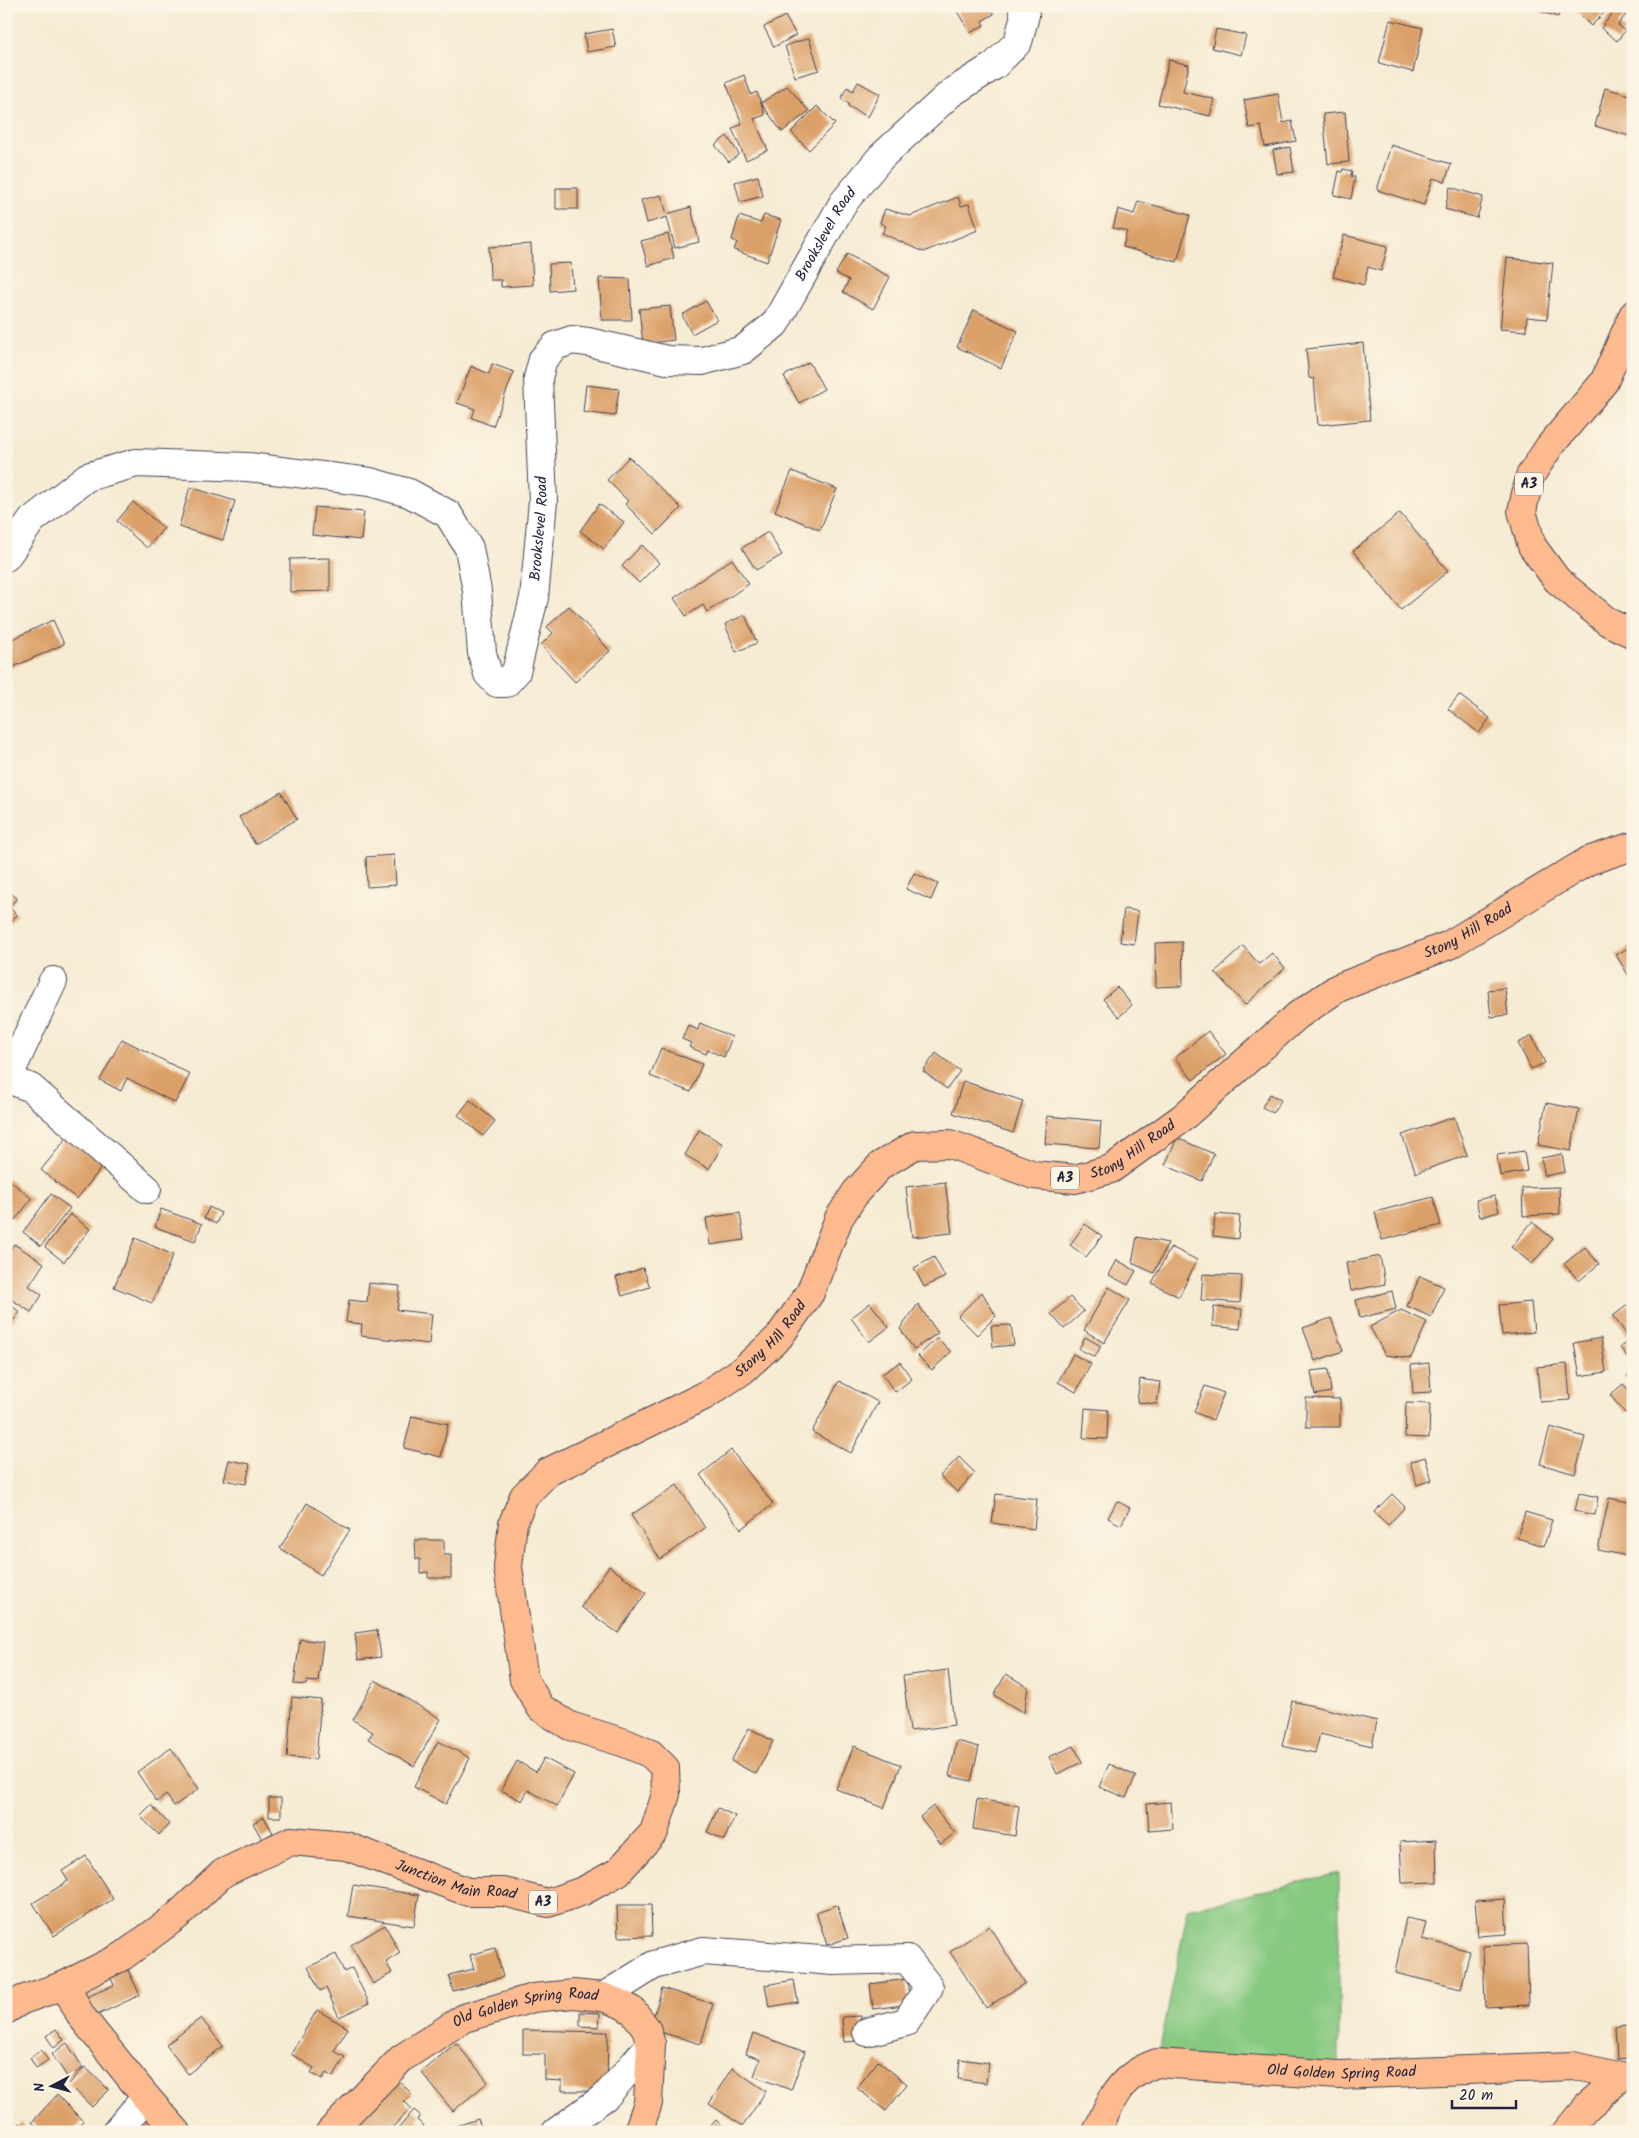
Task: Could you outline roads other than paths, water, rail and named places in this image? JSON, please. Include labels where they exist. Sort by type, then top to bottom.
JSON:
[{"type":"main road","name":"A3","points":[[1633,315],[1604,382],[1549,447],[1530,476],[1522,511],[1532,546],[1557,580],[1608,622],[1633,634]]},
{"type":"main road","name":"Stony Hill Road","points":[[548,1472],[704,1396],[743,1370],[779,1336],[810,1292],[839,1218],[856,1192],[881,1165],[916,1145],[950,1144],[1034,1175],[1075,1179],[1111,1169],[1182,1118],[1297,1016],[1338,988],[1450,945],[1588,861],[1633,846]]},
{"type":"main road","name":"Junction Main Road","points":[[6,2010],[22,2000],[64,1985],[122,1956],[177,1916],[223,1872],[291,1841],[346,1846],[468,1892],[504,1892],[548,1903],[583,1891],[618,1872],[654,1832],[666,1794],[664,1768],[651,1754],[625,1743],[570,1726],[541,1708],[524,1680],[508,1567],[513,1523],[524,1496],[548,1472]]},
{"type":"main road","points":[[64,1985],[81,2016],[146,2097],[177,2132]]},
{"type":"main road","name":"Old Golden Spring Road","points":[[330,2132],[402,2058],[464,2018],[533,1998],[573,1994],[603,1997],[621,2004],[633,2011],[646,2028],[651,2044],[648,2102],[638,2132]]},
{"type":"main road","name":"Old Golden Spring Road","points":[[1097,2132],[1113,2096],[1124,2081],[1140,2068],[1157,2063],[1339,2075],[1573,2066],[1627,2076]]},
{"type":"main road","points":[[1566,2132],[1586,2108],[1627,2076]]},
{"type":"street","name":"Brookslevel Road","points":[[6,557],[32,520],[87,477],[136,463],[248,467],[370,482],[409,493],[448,514],[469,548],[477,591],[482,653],[488,674],[497,682],[506,683],[516,672],[534,598],[543,501],[538,378],[543,359],[555,346],[572,340],[667,360],[702,361],[744,350],[775,324],[843,203],[880,157],[951,93],[995,66],[1018,42],[1025,15],[1022,6]]},
{"type":"street","points":[[53,981],[7,1080],[31,1088],[147,1189]]},
{"type":"street","points":[[603,1997],[654,1966],[703,1951],[832,1961],[906,1959],[929,1987],[906,2022],[867,2032]]},
{"type":"street","points":[[556,2132],[606,2096],[651,2044]]},
{"type":"street","points":[[116,2132],[146,2097]]}]
